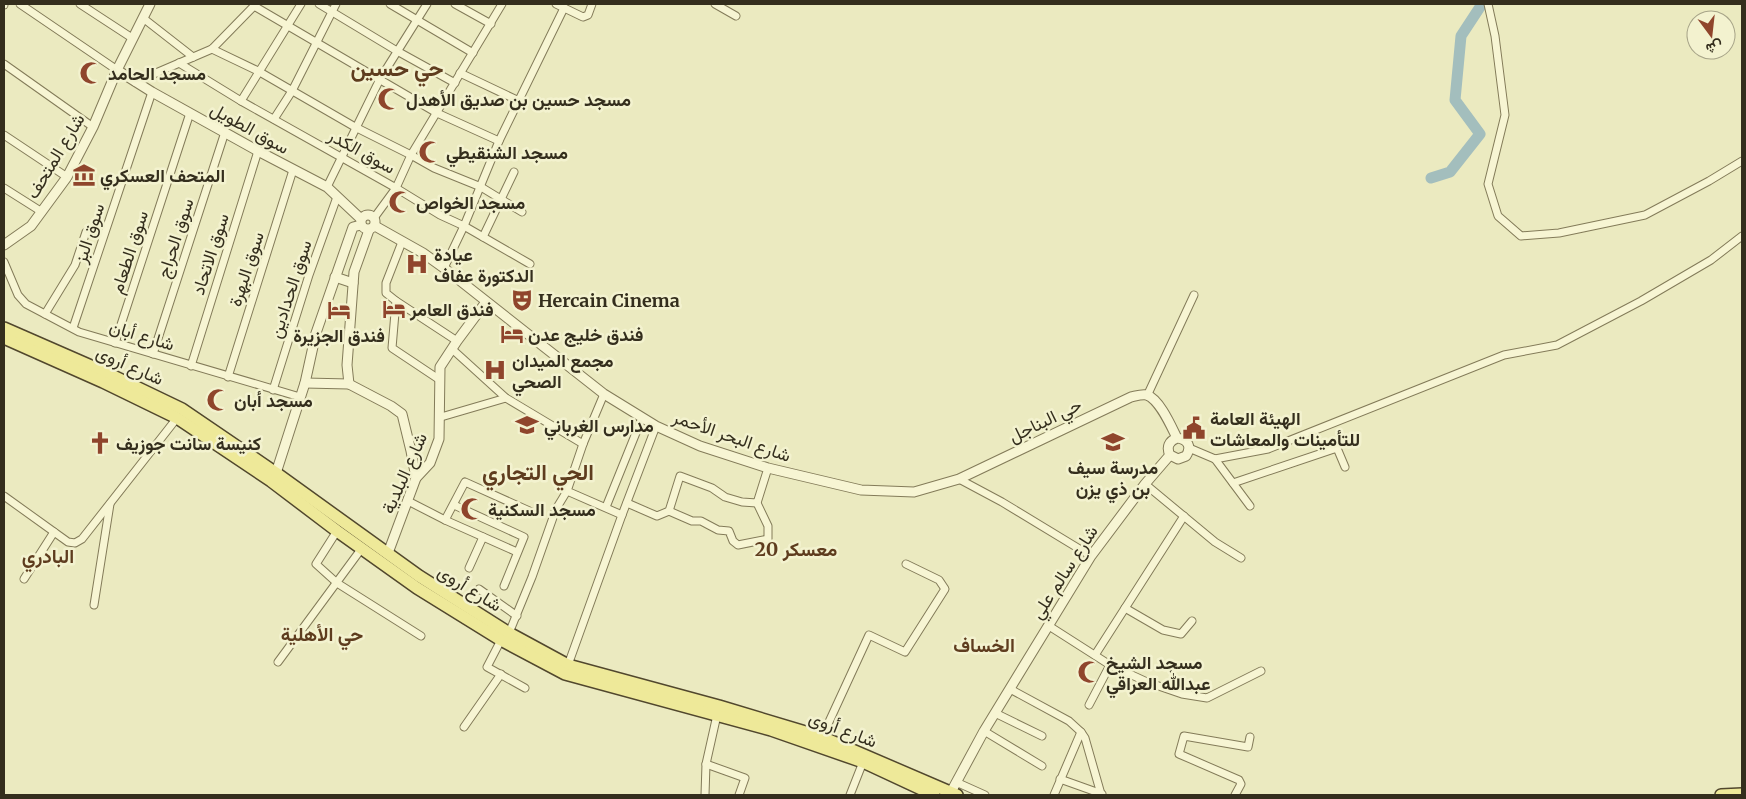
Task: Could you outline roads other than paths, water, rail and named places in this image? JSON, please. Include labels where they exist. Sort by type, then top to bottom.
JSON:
[{"type":"main road","name":"شارع أروى","points":[[4,328],[107,373],[179,414],[273,477],[386,558]]},
{"type":"main road","name":"شارع أروى","points":[[4,338],[179,414]]},
{"type":"main road","name":"شارع أروى","points":[[273,477],[337,532],[362,548],[386,558],[419,576],[505,637],[567,669],[822,738],[953,791]]},
{"type":"main road","name":"شارع أروى","points":[[718,710],[863,762],[934,795]]},
{"type":"main road","points":[[1721,795],[1742,794]]},
{"type":"street","points":[[20,4],[117,70]]},
{"type":"street","points":[[80,4],[132,38]]},
{"type":"street","points":[[241,101],[301,4]]},
{"type":"street","points":[[318,4],[455,83]]},
{"type":"street","points":[[274,119],[292,90],[336,4]]},
{"type":"street","points":[[390,4],[473,53]]},
{"type":"street","points":[[327,187],[380,79],[427,4]]},
{"type":"street","points":[[455,4],[491,24]]},
{"type":"street","points":[[349,384],[347,365],[354,272],[368,223],[396,188],[411,155],[502,4]]},
{"type":"street","points":[[556,4],[583,17],[585,17],[592,4]]},
{"type":"street","points":[[715,4],[736,16]]},
{"type":"street","points":[[1488,4],[1496,36],[1505,115],[1488,184],[1498,216],[1521,236],[1559,233],[1645,215],[1742,161]]},
{"type":"street","name":"شارع المتحف","points":[[4,245],[31,226],[67,177],[93,127],[117,70],[143,18],[147,5]]},
{"type":"street","points":[[135,82],[212,49],[255,5],[437,113],[499,141]]},
{"type":"street","points":[[444,268],[481,187],[499,141],[564,8]]},
{"type":"street","points":[[143,18],[193,57]]},
{"type":"street","points":[[212,49],[258,71],[355,127],[434,168],[481,187],[522,212]]},
{"type":"street","name":"سوق الكدر","points":[[179,63],[241,101],[396,188],[420,204],[464,226],[530,264]]},
{"type":"street","points":[[4,64],[93,127]]},
{"type":"street","name":"سوق الطويل","points":[[117,70],[152,92],[327,187],[368,223]]},
{"type":"street","points":[[460,73],[519,101]]},
{"type":"street","name":"سوق البز","points":[[73,328],[152,92]]},
{"type":"street","name":"سوق الطعام","points":[[115,343],[190,113]]},
{"type":"street","name":"سوق الحراج","points":[[153,354],[225,132]]},
{"type":"street","points":[[4,134],[67,177]]},
{"type":"street","name":"سوق الاتحاد","points":[[191,366],[258,151]]},
{"type":"street","name":"سوق البهرة","points":[[228,377],[293,170]]},
{"type":"street","points":[[482,237],[514,172]]},
{"type":"street","points":[[4,188],[42,212]]},
{"type":"street","name":"سوق الحدادين","points":[[273,390],[309,275],[337,196]]},
{"type":"street","points":[[273,477],[306,382],[316,332],[353,226],[368,223]]},
{"type":"street","name":"شارع البحر الأحمر","points":[[368,223],[423,253],[444,268],[604,394],[656,426],[700,446],[768,468],[861,490],[914,492],[959,479]]},
{"type":"street","points":[[45,314],[75,265],[86,232]]},
{"type":"street","points":[[1215,459],[1268,448],[1504,354],[1557,345],[1641,302],[1711,260],[1742,236]]},
{"type":"street","points":[[402,242],[386,283],[386,293],[454,345],[506,398],[583,444]]},
{"type":"street","name":"شارع أبان","points":[[4,262],[18,295],[26,304],[79,332],[300,397]]},
{"type":"street","points":[[335,277],[353,283]]},
{"type":"street","points":[[1177,438],[1161,409],[1153,399],[1147,396],[1194,296]]},
{"type":"street","points":[[396,301],[392,348],[440,380]]},
{"type":"street","name":"شارع البلدية","points":[[386,558],[416,478],[430,462],[439,439],[441,418],[440,367],[486,302]]},
{"type":"street","points":[[306,382],[349,384],[391,406],[402,414],[416,478]]},
{"type":"street","points":[[525,688],[488,668],[516,616],[556,509],[567,491],[583,444],[604,394]]},
{"type":"street","name":"حي البناجل","points":[[959,479],[1130,397],[1147,396]]},
{"type":"street","points":[[441,418],[506,398]]},
{"type":"street","points":[[4,496],[68,542],[76,543],[82,539],[179,414]]},
{"type":"street","points":[[606,507],[642,418]]},
{"type":"street","points":[[567,669],[626,503],[656,426]]},
{"type":"street","points":[[1190,448],[1189,452],[1182,458],[1174,458],[1170,455],[1168,446],[1173,439],[1186,440],[1190,448],[1215,459],[1250,506]]},
{"type":"street","points":[[1233,483],[1337,448],[1345,467]]},
{"type":"street","name":"شارع سالم علي","points":[[953,791],[984,731],[1091,556],[1145,484],[1170,455]]},
{"type":"street","points":[[626,503],[656,516],[668,511],[718,530],[729,531],[733,541],[738,545],[768,539],[768,526],[758,503],[768,468]]},
{"type":"street","points":[[668,511],[680,476],[712,488],[725,497],[742,502],[758,503]]},
{"type":"street","points":[[959,479],[1002,502],[1091,556]]},
{"type":"street","points":[[445,520],[465,482],[534,513]]},
{"type":"street","points":[[1145,484],[1216,542],[1241,558]]},
{"type":"street","points":[[567,491],[622,515]]},
{"type":"street","points":[[408,500],[445,520],[517,552]]},
{"type":"street","points":[[94,605],[110,503]]},
{"type":"street","points":[[454,505],[524,536],[504,586]]},
{"type":"street","points":[[1095,655],[1184,516]]},
{"type":"street","points":[[24,579],[54,532]]},
{"type":"street","points":[[337,532],[316,564],[337,583],[421,636]]},
{"type":"street","points":[[469,568],[483,536]]},
{"type":"street","points":[[278,662],[362,548]]},
{"type":"street","points":[[822,738],[870,635],[905,652],[945,589],[939,580],[906,564]]},
{"type":"street","points":[[479,589],[516,616]]},
{"type":"street","points":[[1125,608],[1163,630],[1181,634],[1192,621]]},
{"type":"street","points":[[1048,626],[1110,665],[1146,682],[1182,694],[1207,698],[1261,671]]},
{"type":"street","points":[[1090,705],[1110,665]]},
{"type":"street","points":[[464,727],[501,674]]},
{"type":"street","points":[[1010,690],[1069,721],[1081,732],[1085,738],[1103,795]]},
{"type":"street","points":[[705,795],[706,764],[718,710]]},
{"type":"street","points":[[995,713],[1042,736]]},
{"type":"street","points":[[984,731],[1042,766]]},
{"type":"street","points":[[1054,795],[1081,732]]},
{"type":"street","points":[[1235,795],[1241,784],[1239,780],[1179,754],[1184,736],[1248,747],[1250,737]]},
{"type":"street","points":[[850,795],[863,762]]},
{"type":"street","points":[[706,764],[745,778],[739,795]]},
{"type":"street","points":[[1060,779],[1103,795]]},
{"type":"street","points":[[953,791],[985,795]]},
{"type":"waterway","points":[[1431,178],[1450,172],[1480,134],[1455,100],[1461,36],[1482,4]]},
{"type":"place","name":"مسجد الحامد","points":[[91,73]]},
{"type":"place","name":"مسجد حسين بن صديق الأهدل","points":[[389,99]]},
{"type":"place","name":"مسجد الشنقيطي","points":[[430,152]]},
{"type":"place","name":"المتحف العسكري","points":[[84,175]]},
{"type":"place","name":"مسجد الخواص","points":[[400,202]]},
{"type":"place","name":"عيادة الدكتورة عفاف","points":[[417,264]]},
{"type":"place","name":"Hercain Cinema","points":[[522,300]]},
{"type":"place","name":"فندق العامر","points":[[394,309]]},
{"type":"place","name":"فندق الجزيرة","points":[[339,310]]},
{"type":"place","name":"فندق خليج عدن","points":[[512,334]]},
{"type":"place","name":"مجمع الميدان الصحي","points":[[495,370]]},
{"type":"place","name":"مسجد أبان","points":[[218,400]]},
{"type":"place","name":"مدارس الغرباني","points":[[527,425]]},
{"type":"place","name":"الهيئة العامة للتأمينات والمعاشات","points":[[1194,428]]},
{"type":"place","name":"مدرسة سيف بن ذي يزن","points":[[1113,442]]},
{"type":"place","name":"كنيسة سانت جوزيف","points":[[100,443]]},
{"type":"place","name":"مسجد السكنية","points":[[472,509]]},
{"type":"place","name":"مسجد الشيخ عبدالله العراقي","points":[[1089,672]]},
{"type":"district","name":"حي حسين","points":[[397,68]]},
{"type":"district","name":"الحي التجاري","points":[[538,472]]},
{"type":"district","name":"معسكر 20","points":[[796,549]]},
{"type":"district","name":"البادري","points":[[48,556]]},
{"type":"district","name":"حي الأهلية","points":[[322,634]]},
{"type":"district","name":"الخساف","points":[[984,645]]}]
